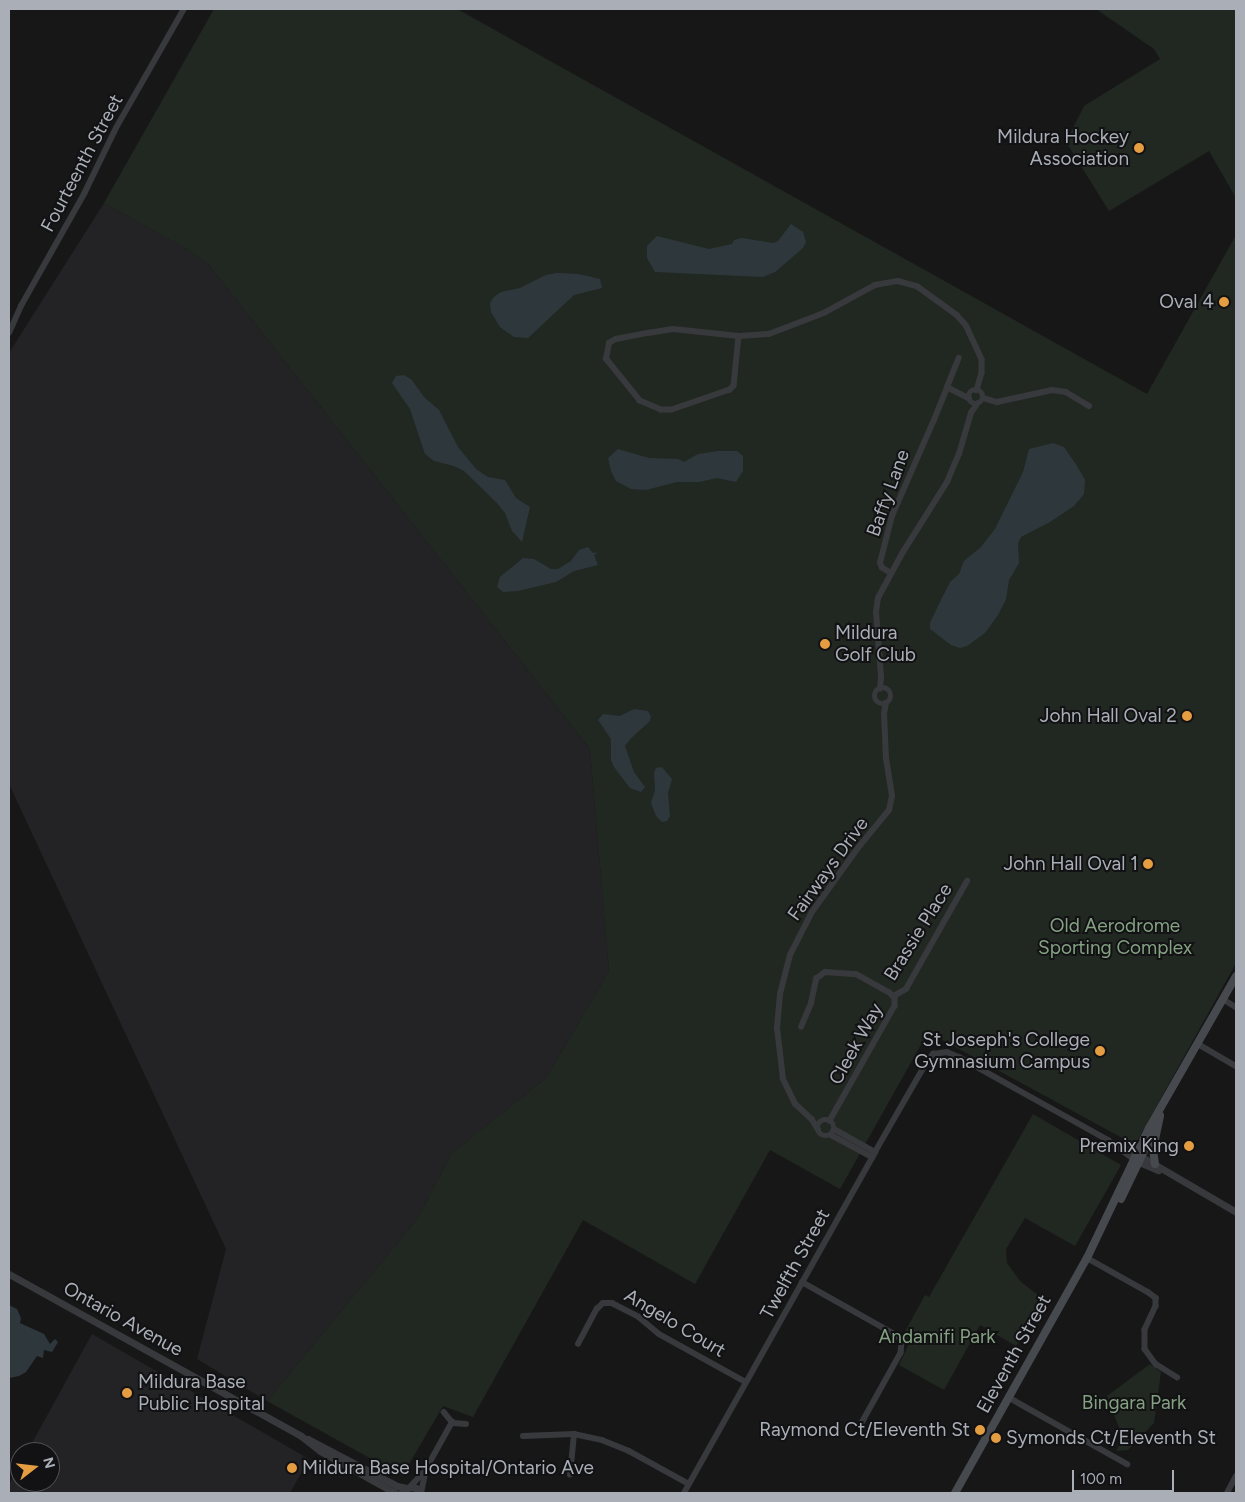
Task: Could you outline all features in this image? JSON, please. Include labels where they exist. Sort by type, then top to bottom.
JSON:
[{"type":"main road","name":"Eleventh Street","points":[[959,1492],[1008,1398],[1087,1258],[1167,1101],[1236,976]]},
{"type":"main road","name":"Eleventh Street","points":[[1138,1158],[1167,1101]]},
{"type":"main road","points":[[1155,1164],[1153,1149],[1160,1116]]},
{"type":"street","name":"Fourteenth Street","points":[[9,333],[21,306],[84,194],[116,128],[184,9]]},
{"type":"street","points":[[740,336],[734,386],[730,390],[672,410],[661,410],[640,402],[606,358],[609,343],[616,339],[648,332],[673,329],[740,336],[777,332],[829,310],[875,286],[886,282],[904,281],[923,290],[957,315],[966,324],[978,347],[982,360],[982,373],[973,397],[972,413],[959,454],[946,482],[890,573],[876,605],[882,689],[891,696],[883,703],[876,695],[882,689]]},
{"type":"street","points":[[959,358],[947,386],[973,397],[997,402],[1052,390],[1072,395],[1089,406]]},
{"type":"street","name":"Baffy Lane","points":[[890,573],[882,568],[880,563],[892,516],[947,386]]},
{"type":"street","points":[[973,397],[982,398]]},
{"type":"street","name":"Fairways Drive","points":[[818,1130],[812,1120],[795,1104],[783,1079],[777,1028],[780,994],[790,954],[812,912],[858,848],[889,810],[892,796],[886,759],[883,703]]},
{"type":"street","name":"Brassie Place","points":[[894,996],[906,988],[967,881]]},
{"type":"street","name":"Cleek Way","points":[[801,1026],[812,1003],[816,979],[825,972],[856,974],[894,996],[895,1006],[830,1121]]},
{"type":"street","points":[[1223,999],[1236,1007]]},
{"type":"street","points":[[1198,1044],[1236,1066]]},
{"type":"street","name":"Twelfth Street","points":[[684,1493],[873,1155],[928,1060],[936,1053],[947,1052],[959,1057],[1138,1158]]},
{"type":"street","points":[[812,1120],[830,1121],[833,1132],[873,1155]]},
{"type":"street","points":[[823,1121],[818,1130],[823,1136],[833,1132]]},
{"type":"street","points":[[1138,1158],[1155,1164],[1170,1175]]},
{"type":"street","points":[[1138,1158],[1236,1212]]},
{"type":"street","points":[[1087,1258],[1156,1298],[1156,1306],[1145,1330],[1145,1349],[1156,1364],[1178,1377]]},
{"type":"street","name":"Ontario Avenue","points":[[9,1274],[301,1436],[320,1451],[395,1493]]},
{"type":"street","points":[[802,1282],[898,1336],[902,1342],[901,1353],[860,1424]]},
{"type":"street","name":"Angelo Court","points":[[578,1344],[597,1309],[603,1304],[612,1303],[639,1317],[664,1337],[746,1382]]},
{"type":"street","points":[[1008,1398],[1128,1464]]},
{"type":"street","points":[[444,1412],[452,1422],[466,1424]]},
{"type":"street","points":[[406,1490],[426,1469],[452,1422]]},
{"type":"street","points":[[523,1436],[574,1434],[617,1445],[689,1484]]},
{"type":"street","points":[[570,1475],[574,1434]]},
{"type":"street","name":"Ontario Avenue","points":[[301,1436],[314,1440],[397,1486],[406,1490],[416,1488],[421,1493]]},
{"type":"street","points":[[421,1493],[426,1469]]},
{"type":"street","points":[[1227,1493],[1236,1476]]},
{"type":"shaded area","points":[[104,203],[190,251],[209,265],[590,749],[609,971],[546,1078],[451,1154],[418,1218],[267,1401],[197,1359],[226,1249],[9,784],[9,353]]},
{"type":"shaded area","points":[[791,224],[803,232],[806,242],[803,248],[775,272],[763,277],[655,272],[647,258],[647,246],[657,236],[709,249],[732,244],[734,240],[742,238],[773,243],[778,241]]},
{"type":"shaded area","points":[[557,273],[579,274],[600,279],[602,288],[574,295],[528,338],[514,337],[500,327],[491,312],[490,303],[494,297],[501,292],[520,288],[546,275]]},
{"type":"shaded area","points":[[404,375],[412,380],[424,397],[439,410],[458,447],[476,469],[488,477],[505,480],[516,498],[530,507],[522,542],[512,531],[505,513],[497,503],[464,471],[454,466],[434,461],[425,454],[410,409],[392,383],[396,376]]},
{"type":"shaded area","points":[[1053,443],[1064,447],[1077,466],[1085,480],[1084,494],[1074,506],[1050,522],[1021,537],[1018,543],[1019,563],[1009,580],[1006,599],[998,615],[985,633],[967,646],[960,648],[951,645],[930,629],[930,623],[950,582],[959,574],[964,561],[981,547],[995,529],[1023,472],[1029,449]]},
{"type":"shaded area","points":[[618,449],[649,458],[678,459],[684,462],[698,454],[737,451],[743,456],[743,471],[736,482],[717,478],[699,482],[677,482],[646,490],[631,489],[616,481],[611,471],[608,458]]},
{"type":"shaded area","points":[[588,547],[593,553],[598,552],[594,555],[598,565],[574,571],[556,582],[518,591],[503,592],[497,587],[500,577],[523,558],[534,559],[551,569],[558,569],[571,561],[579,550]]},
{"type":"shaded area","points":[[634,709],[648,711],[651,717],[649,722],[625,746],[634,772],[645,787],[641,792],[630,788],[614,767],[611,760],[611,739],[598,720],[603,714],[620,716]]},
{"type":"shaded area","points":[[662,767],[672,779],[668,793],[670,816],[667,821],[662,822],[656,816],[651,803],[655,790],[654,773],[656,768]]},
{"type":"shaded area","points":[[9,1305],[17,1309],[21,1318],[20,1323],[44,1334],[50,1344],[55,1339],[58,1342],[52,1352],[44,1350],[43,1358],[37,1356],[26,1372],[9,1378]]},
{"type":"shaded area","name":"Mildura Base Public Hospital","points":[[92,1334],[309,1459],[290,1493],[9,1493],[10,1483],[10,1492],[60,1492],[60,1442],[33,1442]]},
{"type":"green space","name":"Old Aerodrome Sporting Complex","points":[[214,9],[457,9],[1147,394],[1236,235],[1236,963],[1135,1145],[928,1032],[840,1189],[770,1150],[695,1284],[583,1220],[473,1417],[443,1406],[402,1476],[267,1401],[418,1218],[451,1154],[546,1078],[609,971],[590,749],[209,265],[190,251],[104,203]]},
{"type":"green space","points":[[1096,9],[1236,9],[1236,198],[1209,151],[1109,211],[1066,142],[1084,106],[1160,59],[1154,49]]},
{"type":"green space","name":"Andamifi Park","points":[[1033,1114],[1121,1165],[1075,1246],[1025,1218],[1006,1249],[1007,1263],[1020,1281],[1043,1299],[1016,1346],[980,1325],[944,1390],[899,1365],[908,1346],[903,1335],[925,1295],[929,1297]]},
{"type":"green space","name":"Bingara Park","points":[[1150,1364],[1161,1372],[1154,1423],[1128,1450],[1116,1451],[1123,1438],[1107,1396]]},
{"type":"place","name":"Mildura Hockey Association","points":[[1139,148]]},
{"type":"place","name":"Oval 4","points":[[1224,302]]},
{"type":"place","name":"Mildura Golf Club","points":[[825,644]]},
{"type":"place","name":"John Hall Oval 2","points":[[1187,716]]},
{"type":"place","name":"John Hall Oval 1","points":[[1148,864]]},
{"type":"place","name":"St Joseph's College Gymnasium Campus","points":[[1100,1051]]},
{"type":"place","name":"Premix King","points":[[1189,1146]]},
{"type":"place","name":"Mildura Base Public Hospital","points":[[127,1393]]},
{"type":"place","name":"Raymond Ct/Eleventh St","points":[[980,1430]]},
{"type":"place","name":"Symonds Ct/Eleventh St","points":[[996,1438]]},
{"type":"place","name":"Mildura Base Hospital/Ontario Ave","points":[[292,1468]]}]
